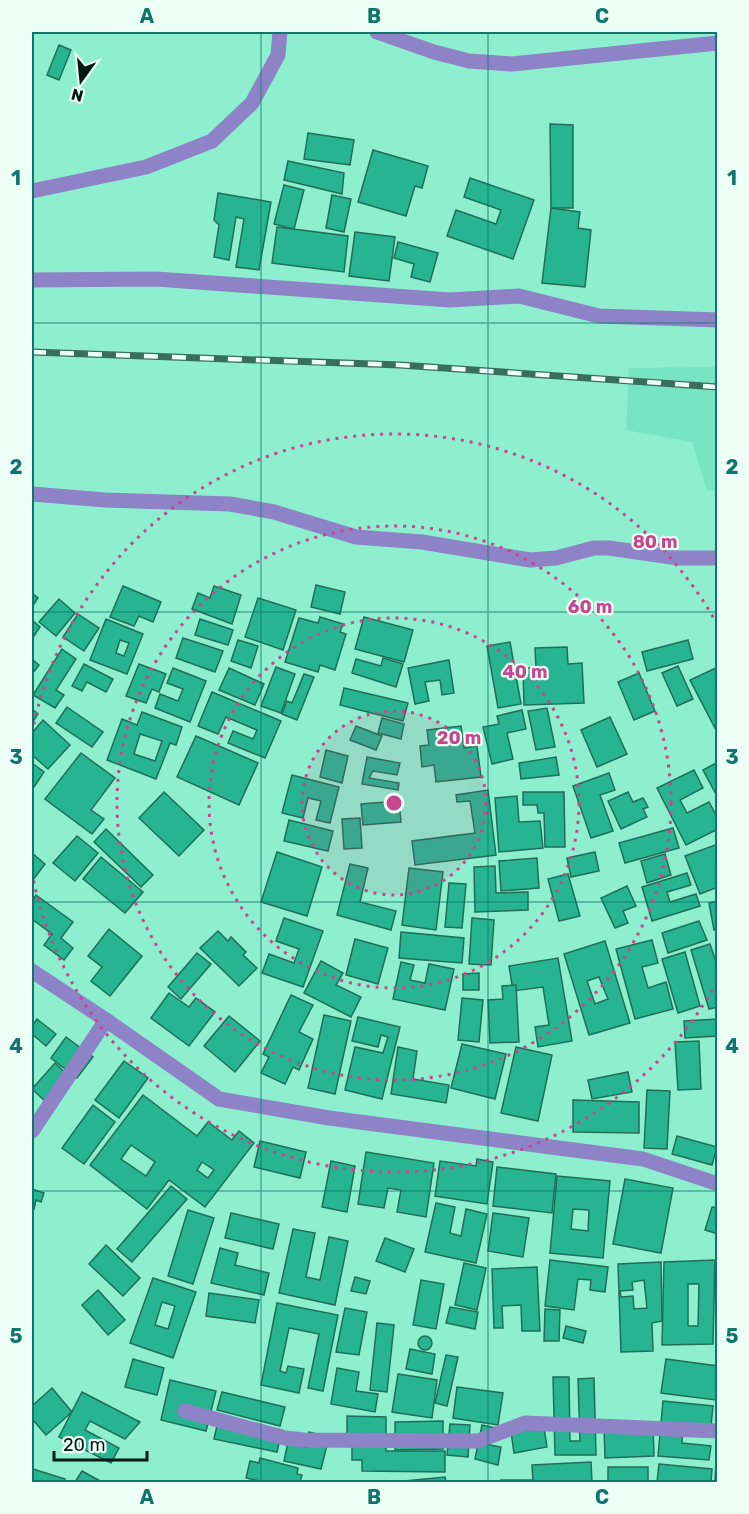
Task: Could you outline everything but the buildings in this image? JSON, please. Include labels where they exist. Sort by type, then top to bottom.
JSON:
[{"type":"street","points":[[32,192],[146,167],[212,141],[252,103],[278,55],[280,32]]},
{"type":"street","points":[[377,32],[434,52],[469,61],[512,64],[717,43]]},
{"type":"street","points":[[32,280],[156,279],[450,300],[519,296],[599,316],[717,320]]},
{"type":"street","points":[[32,494],[105,500],[230,504],[274,512],[356,537],[422,542],[530,560],[556,558],[594,548],[678,558],[717,558]]},
{"type":"street","points":[[32,971],[219,1100],[341,1120],[643,1159],[717,1184]]},
{"type":"street","points":[[32,1131],[106,1020]]},
{"type":"street","points":[[185,1411],[285,1438],[304,1440],[478,1441],[525,1423],[717,1431]]},
{"type":"shaded area","points":[[718,367],[717,491],[707,490],[692,442],[626,430],[629,368]]},
{"type":"railway","points":[[32,352],[400,365],[718,387]]}]
